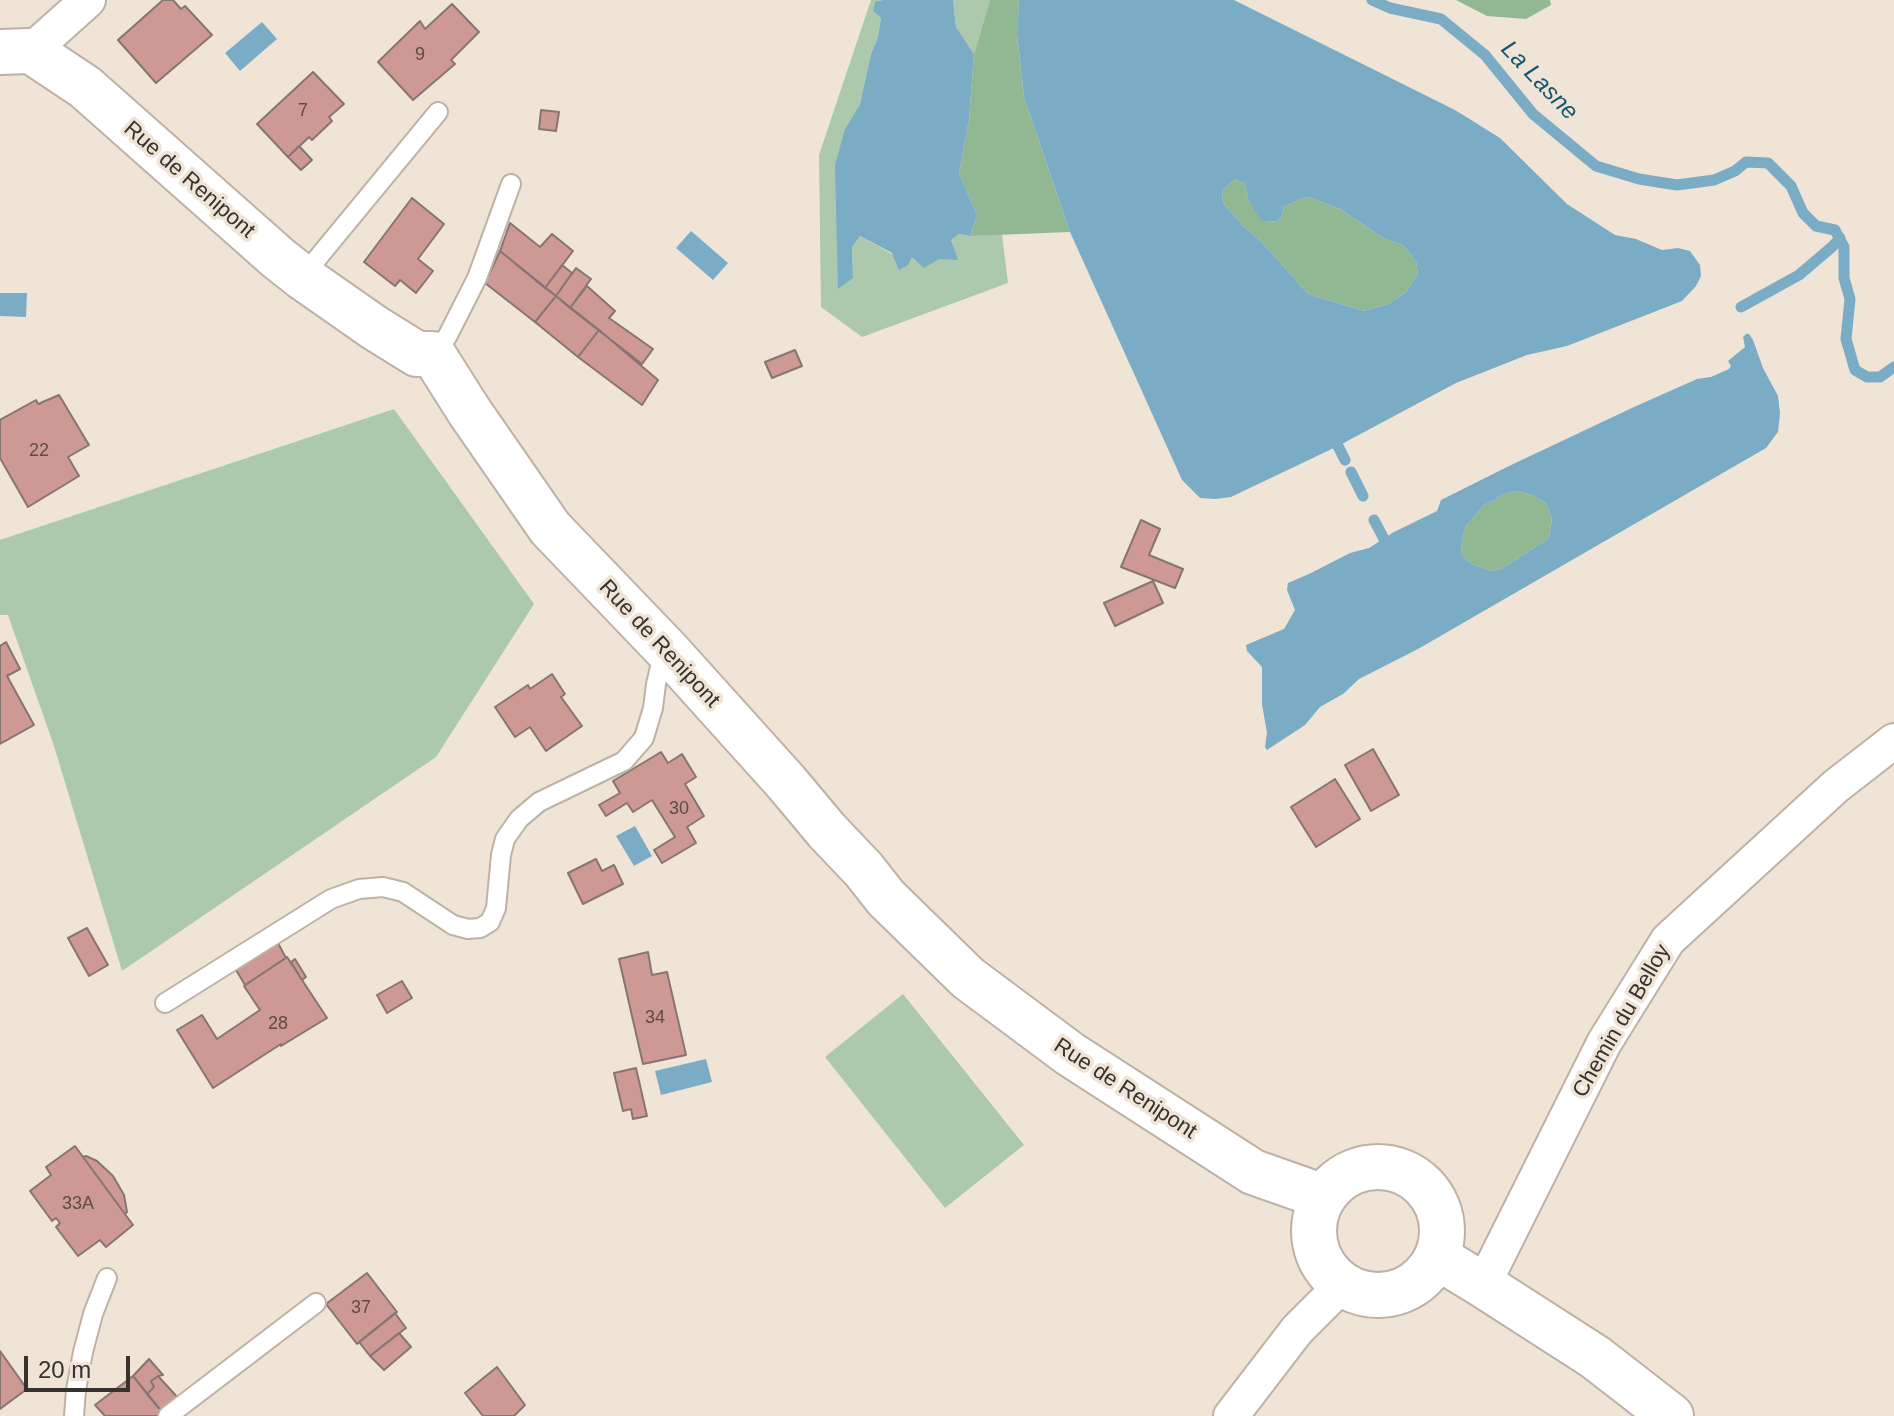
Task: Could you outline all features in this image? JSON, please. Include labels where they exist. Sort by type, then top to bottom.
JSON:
[{"type":"street","points":[[15,52],[88,0]]},
{"type":"street","name":"Rue de Renipont","points":[[15,52],[85,87],[302,277],[417,354],[433,354],[550,528],[668,651],[886,898],[968,978],[1070,1054],[1253,1172],[1324,1197]]},
{"type":"street","name":"Chemin du Belloy","points":[[1483,1285],[1604,1043],[1668,940],[1836,786],[1894,741]]},
{"type":"street","points":[[1377,1167],[1399,1170],[1417,1180],[1432,1195],[1441,1215],[1442,1236],[1437,1257],[1427,1273],[1413,1285],[1396,1293],[1377,1295],[1359,1292],[1343,1284],[1325,1267],[1316,1244],[1315,1220],[1324,1197],[1338,1181],[1356,1171],[1377,1167]]},
{"type":"street","points":[[1437,1257],[1595,1357],[1671,1416]]},
{"type":"street","points":[[1231,1416],[1297,1330],[1343,1284]]},
{"type":"lane","points":[[302,277],[438,112]]},
{"type":"lane","points":[[433,354],[447,337],[477,278],[511,184]]},
{"type":"lane","points":[[165,1003],[331,899],[359,889],[383,887],[403,892],[453,925],[468,929],[480,928],[490,922],[496,908],[505,839],[519,819],[539,802],[624,761],[644,738],[661,663],[668,651]]},
{"type":"lane","points":[[74,1416],[83,1352],[107,1278]]},
{"type":"lane","points":[[168,1416],[316,1303]]},
{"type":"green space","points":[[871,0],[883,0],[875,3],[873,11],[881,18],[860,104],[845,129],[838,288],[853,278],[852,247],[860,236],[892,254],[957,259],[951,240],[959,234],[1002,234],[1008,283],[862,337],[821,307],[819,155]]},
{"type":"green space","points":[[953,0],[990,0],[974,54],[956,27]]},
{"type":"green space","points":[[990,0],[1019,0],[1017,35],[1024,97],[1070,232],[970,236],[977,215],[959,173],[969,120],[974,54]]},
{"type":"green space","points":[[1456,0],[1550,0],[1551,5],[1526,19],[1487,16]]},
{"type":"green space","points":[[1235,179],[1245,184],[1248,199],[1267,222],[1277,221],[1284,207],[1309,197],[1340,209],[1385,239],[1403,245],[1416,261],[1418,274],[1406,292],[1388,304],[1364,311],[1308,294],[1224,204],[1223,190]]},
{"type":"green space","points":[[394,409],[534,604],[436,757],[122,971],[54,746],[8,615],[0,615],[0,540]]},
{"type":"green space","points":[[1518,491],[1546,503],[1552,519],[1549,538],[1503,568],[1492,571],[1474,565],[1462,556],[1461,543],[1466,526],[1484,505],[1501,495]]},
{"type":"green space","points":[[903,994],[1024,1145],[945,1208],[825,1057]]},
{"type":"water","points":[[953,0],[956,27],[974,54],[969,120],[959,173],[977,215],[970,236],[959,234],[951,240],[958,260],[939,259],[924,268],[912,257],[908,265],[899,270],[892,253],[860,236],[852,247],[853,278],[838,289],[835,165],[845,129],[860,104],[878,37],[881,18],[873,11],[875,2]]},
{"type":"water","points":[[1019,0],[1234,0],[1455,110],[1500,138],[1567,204],[1615,235],[1636,239],[1662,250],[1678,248],[1690,251],[1700,265],[1701,276],[1682,301],[1567,346],[1527,355],[1456,383],[1338,446],[1231,497],[1200,498],[1182,480],[1070,232],[1024,97],[1017,34]],"holes":[[[1235,179],[1245,184],[1248,199],[1260,219],[1277,221],[1284,207],[1309,197],[1340,209],[1385,239],[1403,245],[1416,261],[1418,274],[1406,292],[1388,304],[1364,311],[1308,294],[1224,204],[1223,190]]]},
{"type":"water","points":[[262,22],[277,39],[240,71],[225,53]]},
{"type":"water","points":[[691,231],[728,263],[713,280],[676,248]]},
{"type":"water","points":[[0,293],[27,293],[26,317],[0,316]]},
{"type":"water","points":[[1749,334],[1753,340],[1778,396],[1778,432],[1766,448],[1418,649],[1359,679],[1343,694],[1320,707],[1305,725],[1267,750],[1262,667],[1247,651],[1246,645],[1284,629],[1295,610],[1287,590],[1288,583],[1350,553],[1369,548],[1437,511],[1441,500],[1509,466],[1697,379],[1729,369],[1728,361],[1745,347],[1743,337]],"holes":[[[1518,491],[1546,503],[1552,519],[1549,538],[1503,568],[1492,571],[1474,565],[1462,556],[1461,543],[1466,526],[1484,505],[1501,495]]]},
{"type":"water","points":[[635,826],[652,856],[634,866],[616,836]]},
{"type":"water","points":[[706,1059],[712,1082],[661,1095],[655,1071]]},
{"type":"building","points":[[163,0],[173,0],[181,9],[185,6],[212,35],[156,83],[118,40]]},
{"type":"building","points":[[452,4],[479,32],[451,60],[455,64],[413,100],[378,62],[420,21],[425,29]]},
{"type":"building","points":[[313,72],[344,104],[329,117],[332,121],[312,140],[309,137],[288,157],[257,124]]},
{"type":"building","points":[[541,110],[559,112],[556,131],[539,129]]},
{"type":"building","points":[[299,146],[312,160],[301,170],[288,157]]},
{"type":"building","points":[[412,198],[444,224],[418,259],[433,271],[416,293],[400,280],[395,286],[364,262]]},
{"type":"building","points":[[510,223],[540,247],[552,234],[573,251],[545,288],[500,251]]},
{"type":"building","points":[[500,251],[556,296],[535,322],[485,283]]},
{"type":"building","points":[[562,265],[572,273],[556,296],[545,288]]},
{"type":"building","points":[[576,268],[591,279],[570,308],[556,296]]},
{"type":"building","points":[[587,286],[615,311],[609,318],[653,349],[642,364],[570,308]]},
{"type":"building","points":[[556,296],[599,330],[578,357],[535,322]]},
{"type":"building","points":[[599,330],[658,380],[642,405],[578,357]]},
{"type":"building","points":[[795,350],[802,366],[772,378],[765,362]]},
{"type":"building","points":[[59,395],[89,445],[68,457],[79,476],[28,507],[0,458],[0,420],[36,400],[38,404]]},
{"type":"building","points":[[1141,520],[1160,529],[1149,555],[1183,569],[1175,588],[1121,567]]},
{"type":"building","points":[[1153,581],[1163,603],[1115,626],[1104,603]]},
{"type":"building","points":[[6,642],[20,669],[7,676],[34,725],[0,744],[0,646]]},
{"type":"building","points":[[552,674],[565,694],[561,697],[582,726],[546,751],[530,727],[515,737],[495,707],[528,685],[530,689]]},
{"type":"building","points":[[1373,749],[1399,795],[1371,811],[1345,765]]},
{"type":"building","points":[[661,752],[668,763],[682,754],[696,777],[685,784],[704,816],[687,827],[696,843],[662,863],[654,850],[675,837],[652,800],[633,812],[627,803],[606,816],[599,805],[620,793],[613,781]]},
{"type":"building","points":[[1335,779],[1360,819],[1316,847],[1291,807]]},
{"type":"building","points":[[596,859],[602,871],[614,865],[623,884],[583,904],[568,873]]},
{"type":"building","points":[[87,928],[108,965],[89,976],[68,938]]},
{"type":"building","points":[[278,943],[286,958],[245,985],[236,970]]},
{"type":"building","points":[[648,952],[652,975],[667,972],[686,1055],[643,1064],[619,959]]},
{"type":"building","points":[[287,957],[327,1018],[213,1088],[177,1030],[202,1015],[217,1039],[260,1010],[244,986]]},
{"type":"building","points":[[295,959],[306,977],[302,980],[291,962]]},
{"type":"building","points":[[402,981],[412,998],[387,1013],[377,995]]},
{"type":"building","points":[[636,1068],[647,1116],[633,1119],[631,1109],[623,1111],[614,1073]]},
{"type":"building","points":[[75,1146],[133,1225],[106,1247],[100,1240],[78,1256],[56,1227],[60,1223],[56,1218],[52,1221],[30,1191],[51,1175],[46,1167]]},
{"type":"building","points":[[83,1157],[97,1161],[113,1176],[124,1195],[125,1214]]},
{"type":"building","points":[[367,1273],[397,1312],[357,1344],[326,1304]]},
{"type":"building","points":[[395,1313],[406,1328],[370,1356],[359,1342]]},
{"type":"building","points":[[399,1333],[411,1347],[384,1370],[370,1356]]},
{"type":"building","points":[[0,1351],[27,1389],[0,1409]]},
{"type":"building","points":[[149,1359],[163,1375],[151,1381],[154,1387],[147,1394],[133,1376]]},
{"type":"building","points":[[497,1367],[525,1405],[514,1416],[483,1416],[465,1393]]},
{"type":"building","points":[[133,1376],[162,1412],[157,1416],[105,1416],[95,1405]]},
{"type":"building","points":[[158,1376],[179,1399],[162,1412],[147,1394],[154,1387],[151,1381]]},
{"type":"waterway","name":"La Lasne","points":[[1372,0],[1390,8],[1441,19],[1485,55],[1533,114],[1596,166],[1639,179],[1677,185],[1714,180],[1735,171],[1746,162],[1768,163],[1791,186],[1803,213],[1816,226],[1835,230],[1844,247],[1844,278],[1850,299],[1846,339],[1855,370],[1867,377],[1880,377],[1894,367]]},
{"type":"waterway","points":[[1741,307],[1799,275],[1840,238]]},
{"type":"waterway","points":[[1338,446],[1345,460]]},
{"type":"waterway","points":[[1351,472],[1363,496]]},
{"type":"waterway","points":[[1374,520],[1384,539]]}]
